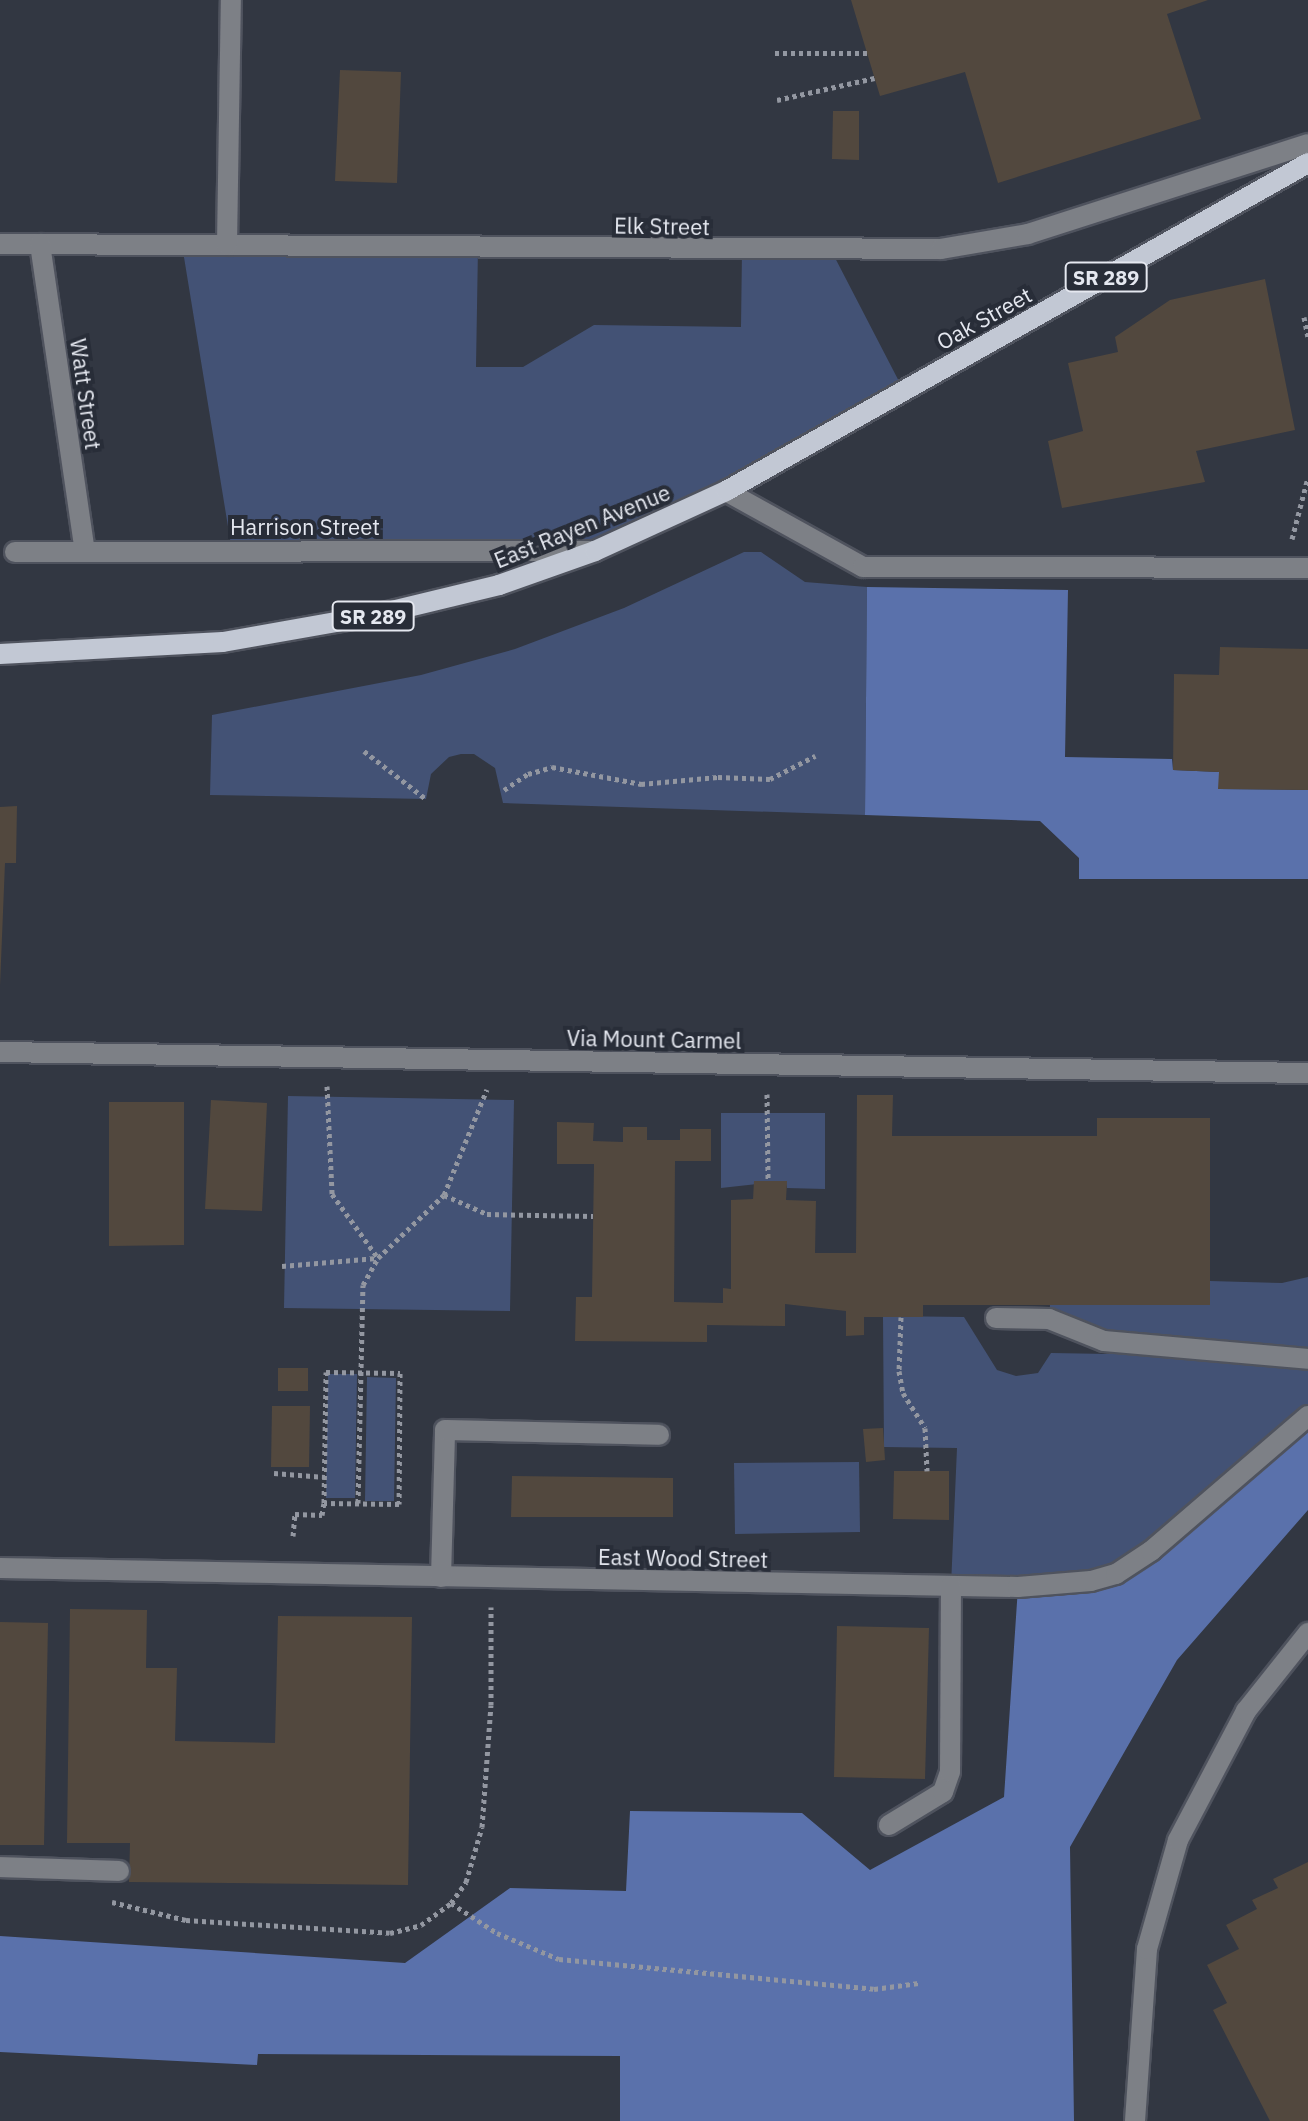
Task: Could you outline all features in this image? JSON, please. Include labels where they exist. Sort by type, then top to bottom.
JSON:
[{"type":"main road","name":"Oak Street","points":[[726,491],[1308,163]]},
{"type":"main road","name":"East Rayen Avenue","points":[[0,654],[223,642],[371,616],[499,585],[595,551],[726,491]]},
{"type":"street","points":[[227,245],[231,0]]},
{"type":"street","name":"Elk Street","points":[[0,244],[941,249],[1028,234],[1308,144]]},
{"type":"street","name":"Watt Street","points":[[40,244],[85,551]]},
{"type":"street","points":[[726,491],[863,567],[1301,568]]},
{"type":"street","name":"Harrison Street","points":[[15,552],[595,551]]},
{"type":"street","name":"Via Mount Carmel","points":[[0,1052],[1308,1073]]},
{"type":"street","points":[[996,1318],[1049,1319],[1104,1341],[1308,1359]]},
{"type":"street","name":"East Wood Street","points":[[0,1568],[1018,1587],[1116,1574],[1151,1551],[1308,1416]]},
{"type":"street","points":[[441,1577],[445,1430],[659,1435]]},
{"type":"street","points":[[889,1825],[943,1792],[950,1772],[951,1586]]},
{"type":"street","points":[[1135,2121],[1147,1949],[1178,1840],[1246,1711],[1308,1633]]},
{"type":"street","points":[[0,1867],[119,1871]]},
{"type":"path","points":[[775,53],[867,53]]},
{"type":"path","points":[[777,100],[875,78]]},
{"type":"path","points":[[1304,317],[1308,337]]},
{"type":"path","points":[[1301,568],[1292,525],[1308,477]]},
{"type":"path","points":[[364,751],[426,799]]},
{"type":"path","points":[[504,790],[528,774],[552,767],[641,784],[718,777],[770,779],[815,756]]},
{"type":"path","points":[[326,1057],[332,1194],[378,1258]]},
{"type":"path","points":[[358,1503],[363,1285],[378,1258],[444,1195],[483,1107],[494,1060]]},
{"type":"path","points":[[766,1065],[768,1181]]},
{"type":"path","points":[[444,1195],[487,1214],[593,1216]]},
{"type":"path","points":[[282,1266],[378,1258]]},
{"type":"path","points":[[901,1317],[899,1371],[903,1393],[925,1428],[927,1471]]},
{"type":"path","points":[[293,1536],[295,1514],[322,1515],[326,1372],[400,1373],[399,1504],[324,1503]]},
{"type":"path","points":[[274,1473],[325,1477]]},
{"type":"path","points":[[74,1870],[96,1896],[134,1911],[186,1920],[390,1933],[421,1925],[451,1903],[466,1882],[482,1827],[491,1705],[491,1578]]},
{"type":"path","points":[[451,1903],[497,1933],[559,1959],[874,1989],[919,1983]]},
{"type":"shaded area","points":[[182,245],[478,248],[476,367],[523,367],[594,325],[741,327],[742,251],[832,252],[904,391],[595,551],[232,551]]},
{"type":"shaded area","points":[[744,552],[761,552],[805,582],[867,587],[865,815],[503,803],[495,768],[474,754],[449,757],[431,774],[426,799],[210,795],[212,715],[421,675],[515,649],[624,608]]},
{"type":"shaded area","points":[[867,587],[1068,590],[1065,757],[1172,759],[1173,770],[1219,772],[1219,789],[1308,790],[1308,879],[1079,879],[1079,858],[1040,821],[865,815]]},
{"type":"shaded area","points":[[288,1096],[514,1100],[510,1311],[284,1308]]},
{"type":"shaded area","points":[[721,1113],[825,1113],[825,1189],[787,1188],[786,1181],[721,1188]]},
{"type":"shaded area","points":[[1308,1277],[1308,1416],[1116,1574],[951,1586],[957,1448],[884,1447],[883,1316],[964,1317],[997,1370],[1016,1376],[1038,1373],[1051,1353],[1109,1354],[1109,1341],[1049,1319],[1050,1305],[1209,1305],[1210,1281],[1282,1283]]},
{"type":"shaded area","points":[[328,1374],[357,1374],[355,1498],[326,1498]]},
{"type":"shaded area","points":[[367,1377],[396,1378],[394,1501],[365,1501]]},
{"type":"shaded area","points":[[1308,1416],[1308,1510],[1177,1660],[1070,1847],[1074,2121],[620,2121],[620,2056],[258,2054],[257,2065],[0,2052],[0,1936],[405,1963],[510,1888],[626,1891],[630,1811],[802,1813],[870,1870],[1004,1797],[1018,1587],[1116,1574]]},
{"type":"shaded area","points":[[859,1462],[860,1532],[735,1534],[734,1463]]},
{"type":"building","points":[[851,0],[1208,0],[1167,14],[1201,119],[998,183],[965,72],[880,96]]},
{"type":"building","points":[[340,70],[401,72],[397,183],[335,181]]},
{"type":"building","points":[[833,111],[859,111],[859,160],[832,159]]},
{"type":"building","points":[[1265,279],[1295,430],[1196,451],[1205,482],[1062,508],[1048,441],[1083,431],[1068,363],[1118,352],[1115,337],[1170,300]]},
{"type":"building","points":[[1220,647],[1308,649],[1308,790],[1218,789],[1219,772],[1173,770],[1174,674],[1219,675]]},
{"type":"building","points":[[17,806],[16,863],[5,863],[0,986],[0,807]]},
{"type":"building","points":[[857,1095],[893,1095],[892,1136],[1097,1136],[1097,1118],[1210,1118],[1210,1305],[923,1305],[923,1317],[864,1317],[864,1335],[846,1336],[846,1311],[785,1304],[785,1326],[707,1325],[707,1342],[575,1341],[576,1297],[592,1297],[594,1164],[557,1164],[557,1122],[594,1123],[593,1141],[623,1142],[623,1127],[647,1127],[647,1140],[680,1140],[680,1129],[711,1129],[711,1161],[675,1161],[674,1302],[723,1303],[723,1288],[731,1289],[731,1200],[753,1199],[754,1181],[787,1181],[786,1200],[816,1201],[815,1253],[856,1253]]},
{"type":"building","points":[[211,1100],[267,1103],[262,1211],[205,1209]]},
{"type":"building","points":[[109,1102],[184,1102],[184,1245],[109,1246]]},
{"type":"building","points":[[278,1368],[308,1368],[308,1391],[278,1391]]},
{"type":"building","points":[[272,1406],[310,1406],[309,1467],[271,1467]]},
{"type":"building","points":[[883,1428],[885,1460],[866,1462],[863,1429]]},
{"type":"building","points":[[894,1471],[949,1471],[949,1520],[893,1519]]},
{"type":"building","points":[[512,1476],[673,1478],[673,1517],[511,1517]]},
{"type":"building","points":[[70,1609],[147,1610],[146,1668],[177,1668],[175,1741],[275,1743],[278,1616],[412,1617],[408,1885],[129,1882],[130,1843],[67,1843]]},
{"type":"building","points":[[0,1622],[48,1623],[44,1845],[0,1845]]},
{"type":"building","points":[[837,1626],[929,1628],[925,1779],[834,1777]]},
{"type":"building","points":[[1308,1862],[1308,2121],[1270,2121],[1213,2010],[1227,2003],[1207,1965],[1239,1949],[1226,1925],[1257,1909],[1252,1900],[1278,1888],[1273,1879]]}]
